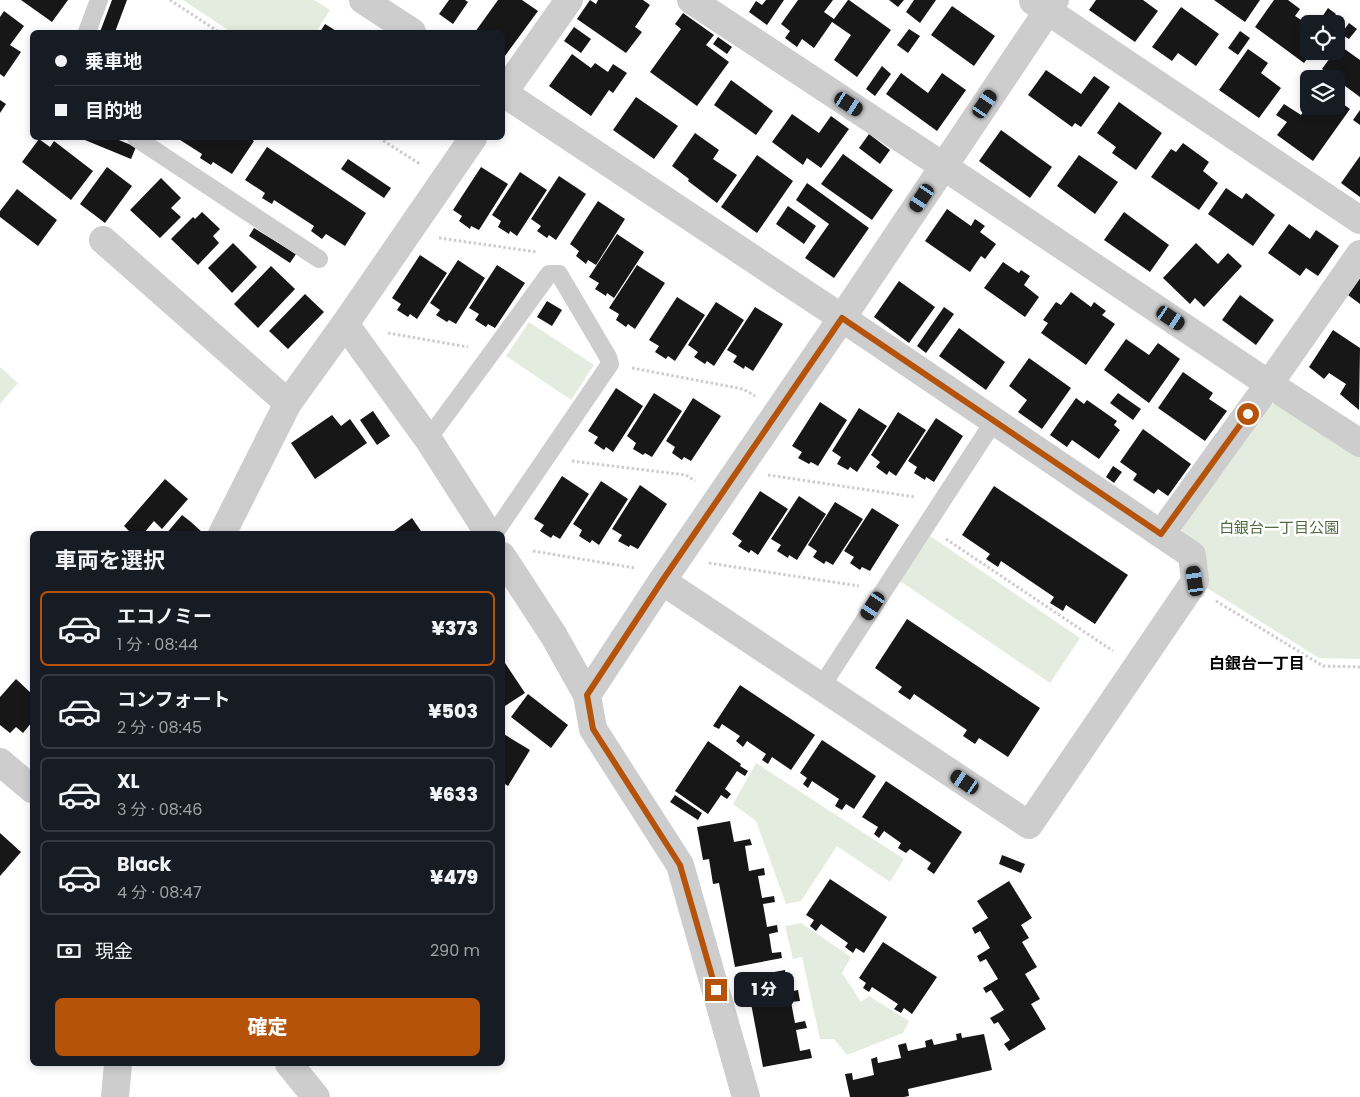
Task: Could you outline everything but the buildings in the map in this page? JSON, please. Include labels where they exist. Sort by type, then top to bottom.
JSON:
[{"type":"street","points":[[363,0],[409,30]]},
{"type":"street","points":[[505,90],[569,0]]},
{"type":"street","points":[[692,0],[1360,443]]},
{"type":"street","points":[[587,695],[652,575],[842,318],[943,166],[1045,3],[1360,220]]},
{"type":"street","points":[[505,94],[842,318],[1192,555],[1195,581],[1029,825],[652,575]]},
{"type":"street","points":[[224,531],[288,403],[347,327],[406,234],[472,140]]},
{"type":"street","points":[[103,240],[288,403]]},
{"type":"street","points":[[1161,534],[1360,254]]},
{"type":"street","points":[[347,327],[428,439],[487,531]]},
{"type":"street","points":[[505,561],[554,636],[587,695],[593,729],[680,865],[746,1097]]},
{"type":"street","points":[[0,762],[30,787]]},
{"type":"street","points":[[116,1097],[118,1066]]},
{"type":"street","points":[[291,1066],[316,1097]]},
{"type":"lane","points":[[88,30],[99,0]]},
{"type":"lane","points":[[139,140],[319,259]]},
{"type":"lane","points":[[428,439],[548,274],[559,274],[608,357],[610,364],[496,531]]},
{"type":"lane","points":[[821,687],[994,421]]},
{"type":"path","points":[[170,0],[216,30]]},
{"type":"path","points":[[382,140],[443,180]]},
{"type":"path","points":[[406,234],[539,252],[546,261],[548,274]]},
{"type":"path","points":[[347,327],[493,351]]},
{"type":"path","points":[[610,364],[743,389],[757,398]]},
{"type":"path","points":[[545,458],[686,475],[699,484]]},
{"type":"path","points":[[767,475],[942,501]]},
{"type":"path","points":[[926,526],[1136,667]]},
{"type":"path","points":[[530,550],[652,575]]},
{"type":"path","points":[[708,563],[884,590]]},
{"type":"path","points":[[1195,581],[1217,602],[1323,666],[1360,667]]},
{"type":"green space","points":[[183,0],[314,0],[330,10],[317,30],[228,30]]},
{"type":"green space","points":[[529,322],[594,365],[571,400],[506,356]]},
{"type":"green space","points":[[0,367],[18,383],[0,404]]},
{"type":"green space","name":"白銀台一丁目公園","points":[[1278,403],[1360,456],[1360,659],[1319,658],[1207,588],[1208,568],[1198,549],[1182,535],[1182,526],[1267,405]]},
{"type":"green space","points":[[930,536],[1080,638],[1050,683],[900,581]]},
{"type":"green space","points":[[756,763],[904,859],[890,882],[837,846],[801,901],[786,904],[756,821],[733,804]]},
{"type":"green space","points":[[801,923],[851,957],[842,973],[861,1002],[869,996],[909,1021],[903,1033],[847,1055],[834,1039],[820,1039],[802,957],[793,959],[785,926]]},
{"type":"district","name":"白銀台一丁目","points":[[1257,663]]},
{"type":"route","points":[[716,990],[680,865],[593,729],[587,695],[662,581],[842,318],[1161,534],[1248,414]]}]
